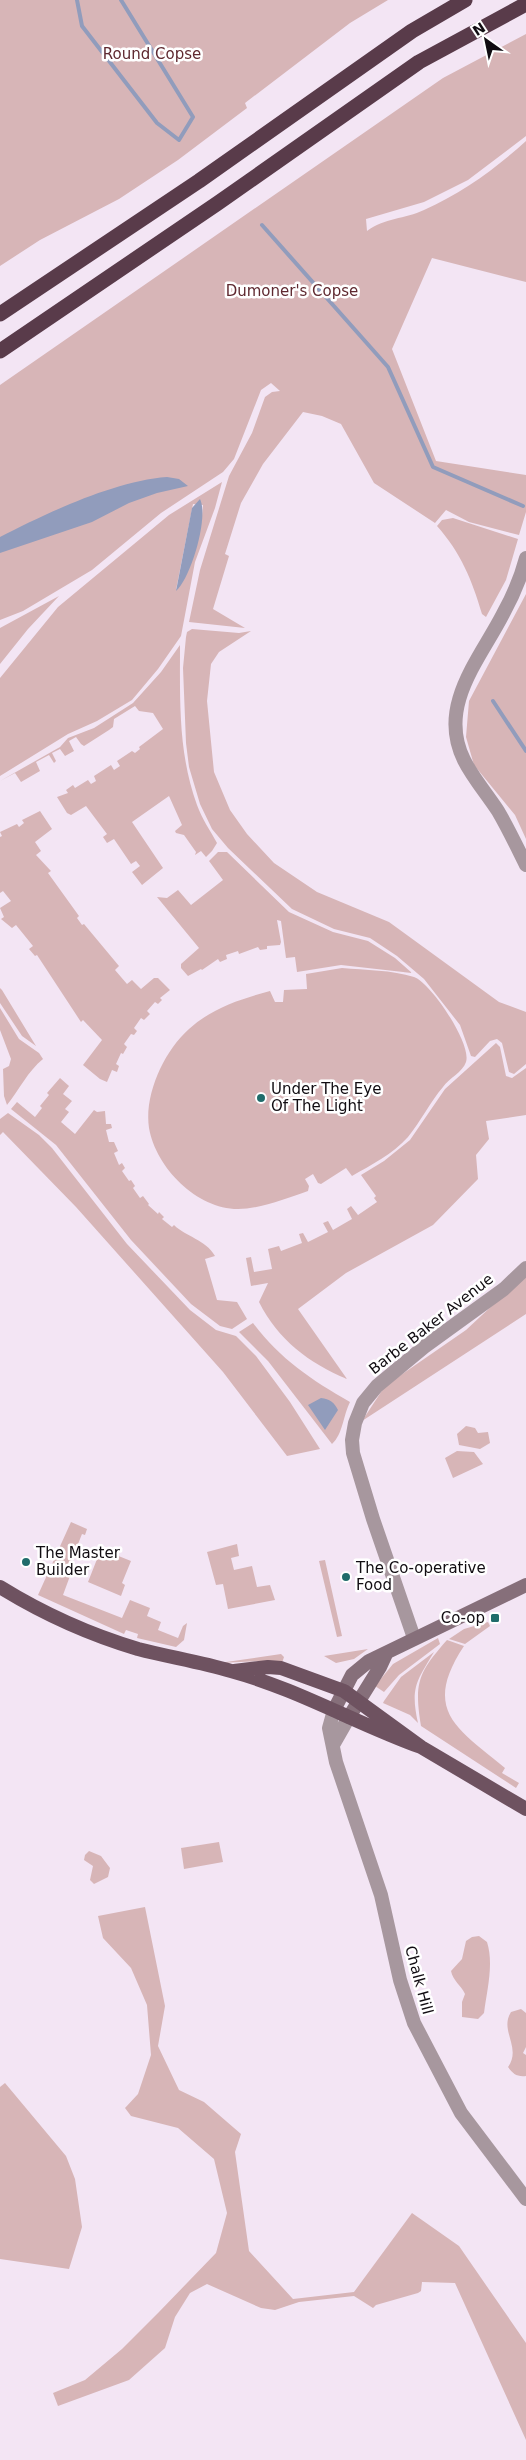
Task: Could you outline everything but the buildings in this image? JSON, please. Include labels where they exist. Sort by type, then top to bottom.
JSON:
[{"type":"highway","points":[[0,314],[200,181],[412,31],[465,0]]},
{"type":"highway","points":[[0,351],[218,203],[419,62],[526,4]]},
{"type":"main road","points":[[334,1710],[352,1675],[362,1666],[414,1638],[526,1585]]},
{"type":"main road","points":[[0,1587],[84,1629],[136,1648],[232,1671],[288,1690],[379,1732],[421,1747]]},
{"type":"main road","points":[[349,1717],[386,1654]]},
{"type":"main road","points":[[232,1671],[268,1667],[281,1668],[344,1691],[359,1700],[421,1747],[526,1810]]},
{"type":"street","points":[[526,558],[521,575],[503,614],[476,658],[458,696],[456,718],[456,738],[464,760],[499,812],[526,865]]},
{"type":"street","name":"Barbe Baker Avenue","points":[[414,1638],[353,1454],[352,1440],[355,1423],[363,1403],[377,1386],[424,1347],[504,1289],[526,1268]]},
{"type":"street","name":"Chalk Hill","points":[[334,1710],[329,1728],[336,1762],[386,1911],[400,1980],[414,2023],[461,2113],[526,2199]]},
{"type":"street","points":[[334,1745],[349,1717]]},
{"type":"green space","name":"Round Copse","points":[[0,0],[388,0],[350,23],[245,103],[247,108],[178,160],[119,199],[40,240],[0,266]]},
{"type":"green space","name":"Dumoner's Copse","points":[[526,34],[526,136],[468,180],[424,202],[366,219],[367,231],[387,221],[417,213],[438,203],[478,180],[526,141],[526,282],[432,258],[392,349],[436,461],[526,475],[526,512],[519,535],[469,522],[446,510],[435,523],[374,483],[341,424],[322,416],[303,412],[263,464],[241,503],[225,554],[229,556],[213,609],[245,628],[189,622],[200,570],[229,476],[252,433],[265,397],[272,392],[280,391],[271,383],[261,390],[234,459],[223,472],[161,513],[92,570],[23,611],[0,620],[0,385],[443,78]]},
{"type":"green space","points":[[222,482],[215,508],[195,562],[181,636],[158,669],[132,700],[97,721],[68,734],[0,776],[0,678],[58,607],[169,515]],"holes":[[[193,504],[203,505],[195,549],[176,590]]]},
{"type":"green space","points":[[453,518],[518,539],[506,580],[486,617],[482,614],[470,578],[459,557],[437,526],[442,520]]},
{"type":"green space","points":[[526,594],[526,839],[515,815],[474,765],[466,737],[469,701]]},
{"type":"green space","points":[[59,596],[28,629],[0,664],[0,628]]},
{"type":"green space","points":[[192,629],[239,633],[251,631],[219,652],[211,664],[207,701],[214,772],[230,810],[247,834],[274,863],[317,892],[389,922],[499,1002],[526,1012],[526,1064],[514,1074],[509,1072],[502,1043],[497,1039],[490,1041],[475,1057],[471,1056],[460,1025],[424,979],[397,956],[370,938],[334,929],[292,909],[228,848],[212,829],[200,804],[189,767],[186,743],[183,668],[187,632]]},
{"type":"green space","points":[[180,645],[181,726],[186,766],[199,810],[217,843],[206,857],[201,851],[195,855],[196,852],[184,835],[175,831],[182,825],[169,796],[132,822],[163,868],[142,885],[132,872],[140,866],[136,861],[131,864],[114,839],[107,843],[103,837],[107,834],[86,806],[71,815],[67,813],[57,797],[68,793],[66,790],[73,785],[75,788],[88,780],[91,784],[96,781],[94,776],[111,765],[114,770],[120,766],[117,761],[132,751],[135,753],[140,749],[139,747],[163,729],[153,713],[139,711],[135,706],[114,719],[113,727],[84,746],[76,737],[69,741],[74,751],[65,756],[60,749],[52,753],[56,761],[54,763],[49,755],[36,762],[40,771],[21,782],[15,773],[0,781],[60,747],[68,738],[94,728],[133,703],[161,672]]},
{"type":"green space","points":[[40,811],[52,829],[35,842],[41,851],[36,855],[51,871],[48,873],[79,916],[77,918],[82,925],[84,924],[119,966],[115,970],[127,984],[132,980],[141,989],[154,978],[158,978],[170,990],[160,998],[162,1000],[158,1004],[155,1002],[147,1011],[150,1014],[144,1020],[141,1018],[134,1028],[137,1031],[134,1035],[131,1034],[124,1044],[127,1047],[123,1054],[121,1053],[116,1064],[119,1066],[117,1072],[112,1070],[107,1082],[100,1079],[83,1065],[102,1040],[83,1020],[81,1022],[37,955],[35,956],[29,949],[33,946],[16,925],[12,928],[1,919],[4,917],[0,908],[11,901],[3,891],[0,893],[0,837],[2,836],[0,832],[17,824],[19,827],[24,823],[22,820]]},
{"type":"green space","points":[[218,852],[227,852],[289,912],[333,932],[368,941],[395,958],[412,973],[341,965],[297,972],[295,957],[286,958],[281,921],[277,920],[280,945],[267,946],[267,949],[260,950],[258,947],[239,954],[238,951],[226,955],[227,959],[220,962],[218,959],[202,970],[188,976],[181,968],[181,964],[199,948],[157,897],[167,898],[178,890],[191,905],[223,880],[209,861]]},
{"type":"green space","points":[[342,968],[397,973],[414,977],[421,982],[440,1002],[457,1029],[466,1053],[464,1066],[438,1093],[413,1131],[396,1149],[352,1176],[346,1168],[321,1184],[318,1183],[313,1174],[305,1179],[309,1186],[308,1191],[274,1203],[247,1209],[223,1207],[208,1202],[194,1194],[181,1184],[160,1158],[149,1128],[148,1115],[153,1088],[164,1061],[180,1038],[207,1015],[238,1001],[270,991],[275,1002],[283,1002],[284,990],[307,989],[306,974]]},
{"type":"green space","points":[[0,988],[36,1046],[22,1036],[0,1003]]},
{"type":"green space","points":[[0,1008],[19,1039],[39,1053],[43,1059],[28,1075],[7,1105],[4,1096],[3,1069],[9,1066],[11,1059],[0,1030]]},
{"type":"green space","points":[[496,1043],[500,1047],[506,1076],[512,1078],[526,1068],[526,1115],[486,1121],[489,1139],[476,1155],[478,1179],[433,1225],[346,1273],[298,1309],[347,1379],[333,1373],[307,1358],[275,1328],[259,1302],[268,1283],[251,1286],[246,1258],[251,1257],[254,1272],[272,1269],[268,1249],[279,1246],[281,1251],[302,1243],[299,1234],[303,1233],[308,1242],[328,1232],[323,1223],[328,1221],[333,1230],[352,1219],[347,1209],[351,1206],[358,1215],[377,1202],[374,1198],[376,1196],[361,1175],[384,1161],[410,1140],[445,1089]]},
{"type":"green space","points":[[60,1078],[69,1086],[63,1094],[72,1101],[65,1109],[69,1112],[61,1122],[75,1134],[94,1110],[97,1112],[105,1111],[106,1124],[111,1124],[112,1128],[106,1130],[109,1142],[114,1142],[118,1151],[114,1153],[119,1165],[122,1163],[125,1168],[122,1171],[135,1186],[133,1188],[140,1198],[143,1196],[148,1205],[158,1214],[159,1212],[164,1217],[162,1219],[172,1227],[174,1225],[211,1250],[215,1256],[205,1259],[217,1300],[237,1302],[247,1319],[232,1329],[220,1326],[191,1304],[131,1240],[56,1145],[11,1109],[17,1102],[35,1117],[42,1108],[40,1106],[49,1095],[47,1093]]},
{"type":"green space","points":[[8,1113],[39,1135],[52,1148],[127,1244],[190,1310],[216,1330],[236,1336],[256,1356],[290,1402],[320,1449],[287,1456],[223,1372],[76,1207],[3,1132],[0,1135],[0,1119]]},
{"type":"green space","points":[[526,1274],[526,1314],[362,1421],[385,1386],[466,1330]]},
{"type":"green space","points":[[253,1323],[285,1358],[322,1385],[350,1402],[341,1430],[332,1444],[268,1361],[239,1332]]},
{"type":"green space","points":[[466,1426],[475,1428],[478,1433],[488,1432],[490,1443],[480,1449],[459,1445],[457,1434]]},
{"type":"green space","points":[[457,1451],[474,1452],[483,1464],[453,1478],[445,1458]]},
{"type":"green space","points":[[71,1522],[87,1529],[85,1535],[82,1534],[66,1574],[70,1576],[63,1595],[122,1618],[130,1600],[150,1608],[147,1616],[161,1622],[158,1630],[178,1638],[183,1626],[187,1623],[184,1640],[176,1647],[137,1638],[138,1634],[126,1630],[124,1634],[38,1595]]},
{"type":"green space","points":[[237,1544],[239,1556],[231,1558],[234,1570],[252,1566],[257,1587],[270,1585],[275,1600],[228,1609],[223,1584],[216,1585],[207,1552]]},
{"type":"green space","points":[[101,1549],[131,1561],[122,1583],[125,1585],[121,1596],[88,1582]]},
{"type":"green space","points":[[325,1560],[342,1636],[337,1637],[319,1561]]},
{"type":"green space","points":[[488,1622],[490,1626],[465,1644],[449,1639],[464,1629]]},
{"type":"green space","points":[[438,1638],[440,1644],[399,1675],[384,1692],[375,1686],[393,1664]]},
{"type":"green space","points":[[447,1640],[464,1646],[451,1668],[446,1687],[446,1703],[451,1717],[473,1742],[505,1768],[502,1773],[519,1783],[516,1788],[421,1726],[418,1699],[420,1679],[430,1661]]},
{"type":"green space","points":[[368,1649],[354,1659],[336,1663],[324,1656]]},
{"type":"green space","points":[[434,1652],[419,1678],[415,1692],[418,1723],[410,1715],[383,1703],[401,1677]]},
{"type":"green space","points":[[281,1654],[284,1657],[282,1663],[259,1661],[219,1663]]},
{"type":"green space","points":[[219,1842],[223,1862],[184,1869],[181,1848]]},
{"type":"green space","points":[[89,1851],[101,1856],[110,1868],[108,1877],[94,1884],[90,1880],[93,1866],[84,1860],[85,1855]]},
{"type":"green space","points":[[145,1907],[165,2006],[158,2046],[179,2090],[204,2102],[241,2134],[235,2152],[249,2251],[293,2299],[354,2292],[412,2213],[459,2246],[526,2343],[526,2440],[455,2283],[422,2282],[421,2291],[418,2293],[376,2305],[373,2308],[354,2296],[299,2302],[275,2310],[261,2308],[207,2284],[190,2293],[175,2317],[165,2348],[129,2380],[58,2406],[53,2393],[85,2380],[122,2349],[216,2253],[227,2213],[214,2159],[178,2128],[131,2116],[125,2108],[138,2094],[151,2055],[147,2005],[131,1968],[103,1938],[98,1916]]},
{"type":"green space","points":[[479,1936],[487,1942],[490,1968],[484,2013],[478,2019],[462,2017],[462,2002],[465,1994],[453,1978],[451,1971],[462,1959],[466,1941],[472,1937]]},
{"type":"green space","points":[[521,2009],[526,2013],[526,2047],[523,2053],[526,2055],[526,2076],[520,2076],[512,2072],[508,2067],[513,2053],[507,2026],[508,2019],[511,2012]]},
{"type":"green space","points":[[5,2083],[66,2156],[75,2179],[82,2227],[69,2269],[0,2259],[0,2087]]},
{"type":"water","points":[[167,477],[179,479],[188,486],[157,493],[129,503],[92,522],[0,553],[0,537],[38,518],[103,491]]},
{"type":"water","points":[[200,499],[202,519],[197,547],[187,574],[176,591],[192,508]]},
{"type":"water","points":[[321,1398],[331,1401],[338,1410],[325,1430],[308,1405]]},
{"type":"waterway","points":[[77,0],[82,26],[157,123],[179,140],[193,117],[121,0]]},
{"type":"waterway","points":[[262,225],[388,367],[433,467],[523,506]]},
{"type":"waterway","points":[[493,701],[526,751]]},
{"type":"place","name":"Under The Eye Of The Light","points":[[261,1098]]},
{"type":"place","name":"The Master Builder","points":[[26,1562]]},
{"type":"place","name":"The Co-operative Food","points":[[346,1577]]},
{"type":"place","name":"Co-op","points":[[495,1618]]}]
